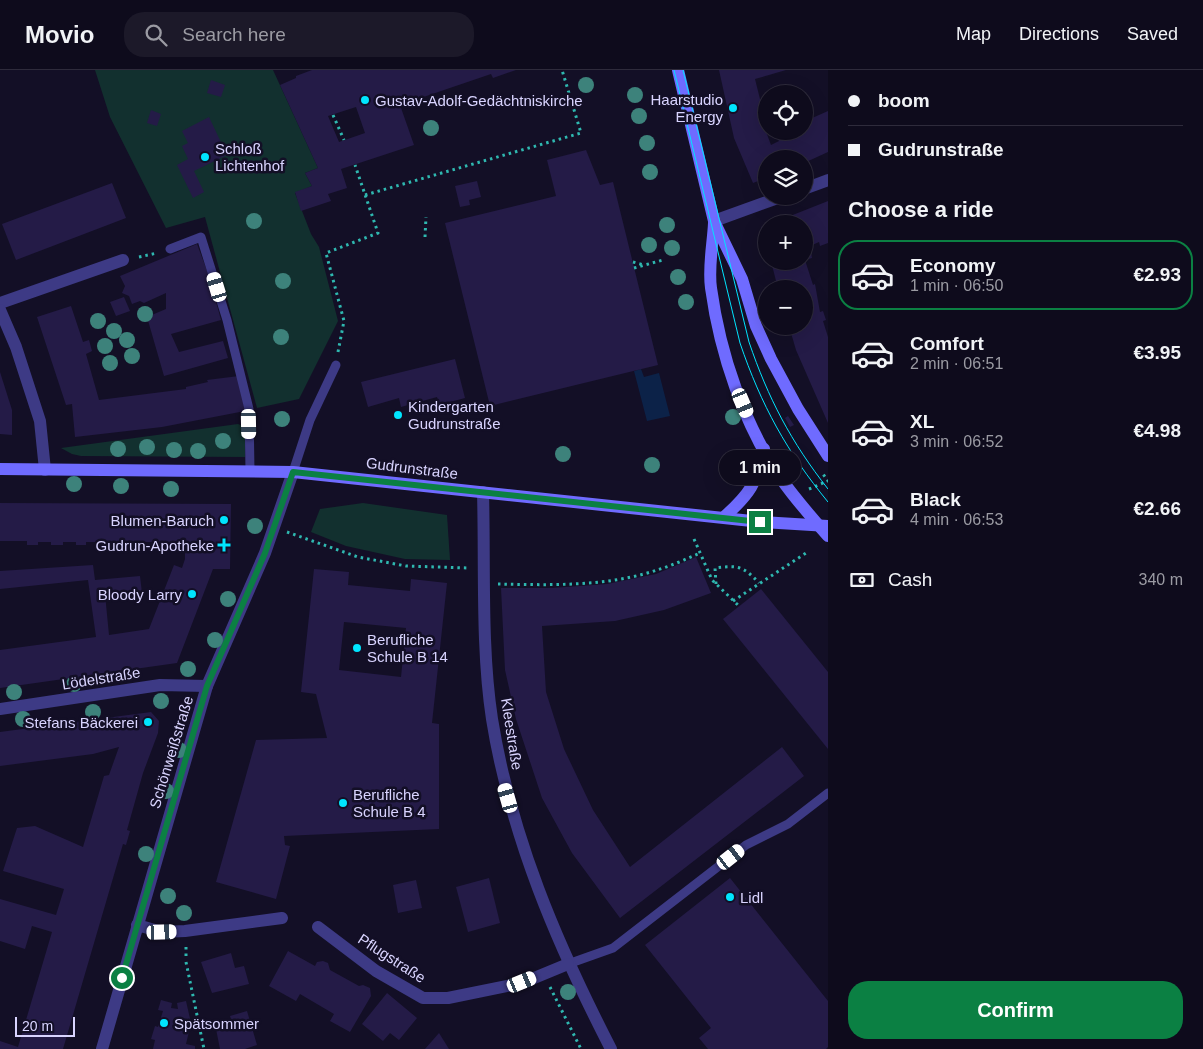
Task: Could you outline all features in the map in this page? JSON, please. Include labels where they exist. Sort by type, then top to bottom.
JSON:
[{"type":"main road","points":[[678,70],[714,220],[742,279],[753,317],[771,359],[793,402],[828,456]]},
{"type":"main road","points":[[714,220],[711,286],[732,377],[764,449],[787,486],[823,526],[828,536]]},
{"type":"main road","points":[[724,517],[741,502],[755,483],[764,449]]},
{"type":"main road","name":"Gudrunstraße","points":[[0,469],[293,472],[823,526]]},
{"type":"street","points":[[813,186],[828,180]]},
{"type":"street","points":[[714,220],[758,205]]},
{"type":"street","points":[[0,303],[123,260]]},
{"type":"street","points":[[0,310],[16,347],[40,421],[44,470]]},
{"type":"street","name":"Schönweißstraße","points":[[102,1049],[136,925],[207,686],[275,527],[293,472]]},
{"type":"street","name":"Kleestraße","points":[[483,492],[487,672],[492,718],[503,778],[525,855],[568,964],[611,1049]]},
{"type":"street","name":"Lödelstraße","points":[[0,709],[160,685],[207,686]]},
{"type":"street","points":[[136,925],[162,932],[185,931],[282,918]]},
{"type":"street","name":"Pflugstraße","points":[[318,926],[376,971],[423,998],[448,998],[522,982],[568,964]]},
{"type":"lane","points":[[170,249],[201,237],[227,320],[249,409],[250,471]]},
{"type":"lane","points":[[293,472],[308,424],[336,365]]},
{"type":"lane","points":[[568,964],[613,948],[746,845],[788,824],[828,793]]},
{"type":"path","points":[[365,195],[581,133],[562,70]]},
{"type":"path","points":[[333,115],[344,140]]},
{"type":"path","points":[[336,365],[344,321],[326,253],[378,233],[355,165]]},
{"type":"path","points":[[425,237],[426,217]]},
{"type":"path","points":[[634,268],[663,260]]},
{"type":"path","points":[[633,262],[645,265]]},
{"type":"path","points":[[823,474],[828,481]]},
{"type":"path","points":[[275,527],[314,543],[358,557],[406,566],[485,568]]},
{"type":"path","points":[[694,539],[712,580],[739,606]]},
{"type":"path","points":[[485,584],[552,585],[607,581],[655,571],[700,553]]},
{"type":"path","points":[[733,600],[806,553]]},
{"type":"path","points":[[716,584],[714,568],[734,566],[746,570],[759,583]]},
{"type":"path","points":[[186,962],[204,1049]]},
{"type":"path","points":[[544,974],[581,1049]]},
{"type":"green space","points":[[95,70],[273,70],[318,168],[305,173],[312,186],[295,193],[311,234],[319,247],[338,321],[299,399],[257,408],[205,217],[166,228],[110,117]]},
{"type":"green space","points":[[238,424],[245,427],[245,457],[81,456],[61,448]]},
{"type":"green space","points":[[363,503],[447,515],[450,560],[405,559],[346,546],[311,532],[320,509]]},
{"type":"water","points":[[641,369],[644,377],[659,373],[670,416],[647,421],[634,371]]},
{"type":"building","points":[[312,70],[516,70],[493,78],[491,74],[400,105],[414,145],[341,169],[347,188],[328,194],[331,201],[301,211],[295,192],[312,186],[305,173],[318,168],[280,85],[296,78],[296,76]],"holes":[[[356,107],[365,133],[339,142],[328,116]]]},
{"type":"building","points":[[719,70],[786,70],[755,79],[758,91],[758,140],[769,140],[771,145],[778,140],[813,140],[813,118],[828,111],[828,152],[813,159],[813,150],[758,150],[758,181],[753,183],[734,138]]},
{"type":"building","points":[[211,80],[225,85],[221,97],[207,93]]},
{"type":"building","points":[[151,110],[161,114],[157,126],[147,123]]},
{"type":"building","name":"Schloß Lichtenhof","points":[[209,117],[227,155],[194,171],[204,192],[193,198],[177,165],[188,159],[182,146],[188,143],[182,131]]},
{"type":"building","points":[[586,150],[600,185],[613,182],[658,365],[490,406],[445,223],[556,196],[547,160]]},
{"type":"building","points":[[251,160],[261,164],[257,174],[247,170]]},
{"type":"building","points":[[477,181],[481,197],[469,200],[470,205],[460,207],[455,186]]},
{"type":"building","points":[[112,183],[126,218],[16,260],[2,224]]},
{"type":"building","points":[[828,201],[828,243],[820,246],[819,242],[813,245],[813,215],[793,215]]},
{"type":"building","points":[[197,244],[209,276],[221,320],[171,334],[179,352],[223,341],[228,358],[164,376],[147,317],[166,309],[166,293],[144,303],[140,301],[132,304],[129,296],[122,293],[125,286],[120,276]]},
{"type":"building","points":[[773,270],[808,270],[811,280],[776,280]]},
{"type":"building","points":[[815,284],[820,312],[823,311],[826,320],[823,321],[828,337],[828,423],[796,350],[792,335],[813,335],[813,285]]},
{"type":"building","points":[[124,297],[130,311],[116,316],[110,302]]},
{"type":"building","points":[[71,306],[83,342],[89,340],[92,351],[86,354],[99,400],[186,389],[186,387],[208,382],[207,380],[239,376],[245,411],[162,427],[75,437],[72,404],[66,405],[37,317]]},
{"type":"building","points":[[455,359],[465,398],[439,405],[437,397],[401,407],[399,398],[368,407],[361,382]]},
{"type":"building","points":[[0,372],[12,410],[12,435],[0,434]]},
{"type":"building","points":[[788,416],[794,425],[790,427],[785,418]]},
{"type":"building","points":[[780,450],[786,460],[782,462],[776,452]]},
{"type":"building","points":[[0,503],[231,504],[230,569],[213,569],[177,663],[0,688],[0,650],[96,637],[88,580],[0,589],[0,571],[93,565],[95,580],[140,576],[142,593],[132,595],[131,591],[105,594],[109,635],[149,629],[174,565],[182,568],[185,559],[185,542],[110,542],[110,546],[100,546],[100,542],[86,542],[86,545],[76,545],[76,542],[63,542],[63,545],[51,545],[51,542],[38,542],[38,545],[27,545],[27,541],[0,541]]},
{"type":"building","points":[[696,557],[711,593],[664,610],[615,621],[542,626],[546,692],[564,749],[593,810],[630,867],[782,747],[804,776],[620,918],[572,853],[542,798],[516,719],[505,670],[501,588],[552,588],[607,584],[656,574]]},
{"type":"building","points":[[314,569],[349,572],[348,585],[410,591],[411,579],[447,583],[432,723],[439,724],[439,829],[284,836],[285,845],[290,846],[276,899],[216,882],[256,740],[327,738],[316,694],[301,692]],"holes":[[[344,622],[406,628],[401,677],[339,670]]]},
{"type":"building","points":[[761,589],[828,672],[828,749],[723,619]]},
{"type":"building","points":[[151,712],[159,721],[158,733],[143,773],[127,830],[130,831],[126,845],[123,844],[63,1049],[0,1049],[0,1041],[18,1047],[52,932],[32,926],[25,949],[0,941],[0,899],[56,915],[64,889],[3,871],[17,828],[35,826],[83,847],[104,776],[109,775],[119,747],[93,754],[0,766],[0,732]]},
{"type":"building","points":[[489,878],[500,923],[468,932],[456,887]]},
{"type":"building","points":[[730,878],[828,1001],[828,1047],[826,1049],[708,1049],[699,1038],[711,1028],[645,945]]},
{"type":"building","points":[[416,880],[422,908],[398,913],[393,885]]},
{"type":"building","points":[[288,951],[315,966],[317,962],[323,961],[328,963],[330,970],[359,986],[363,985],[370,988],[371,996],[350,1032],[330,1021],[334,1014],[300,994],[296,1001],[269,986]]},
{"type":"building","points":[[231,953],[235,968],[244,966],[249,984],[212,993],[201,962]]},
{"type":"building","points":[[387,993],[417,1018],[399,1040],[390,1033],[383,1041],[362,1024]]},
{"type":"building","points":[[161,1000],[172,1003],[171,1008],[178,1009],[177,1003],[186,1001],[191,1023],[186,1044],[195,1046],[195,1049],[153,1049],[155,1040],[151,1039],[155,1026],[158,1027],[163,1011],[158,1010]]},
{"type":"building","points":[[247,1011],[257,1045],[245,1049],[220,1049],[215,1024],[231,1019],[230,1016]]},
{"type":"building","points":[[439,1033],[449,1049],[425,1049]]},
{"type":"tram line","points":[[674,70],[740,343],[748,366],[776,427],[800,465],[828,502]]},
{"type":"tram line","points":[[683,70],[749,342],[764,382],[782,419],[803,454],[828,489]]},
{"type":"place","name":"Gustav-Adolf-Gedächtniskirche","points":[[365,100]]},
{"type":"place","name":"Haarstudio Energy","points":[[733,108]]},
{"type":"place","name":"Schloß Lichtenhof","points":[[205,157]]},
{"type":"place","name":"Kindergarten Gudrunstraße","points":[[398,415]]},
{"type":"place","name":"Blumen-Baruch","points":[[224,520]]},
{"type":"place","name":"Gudrun-Apotheke","points":[[224,545]]},
{"type":"place","name":"Bloody Larry","points":[[192,594]]},
{"type":"place","name":"Berufliche Schule B 14","points":[[357,648]]},
{"type":"place","name":"Stefans Bäckerei","points":[[148,722]]},
{"type":"place","name":"Berufliche Schule B 4","points":[[343,803]]},
{"type":"place","name":"Lidl","points":[[730,897]]},
{"type":"place","name":"Spätsommer","points":[[164,1023]]},
{"type":"route","points":[[122,978],[207,686],[265,553],[293,472],[760,522]]}]
